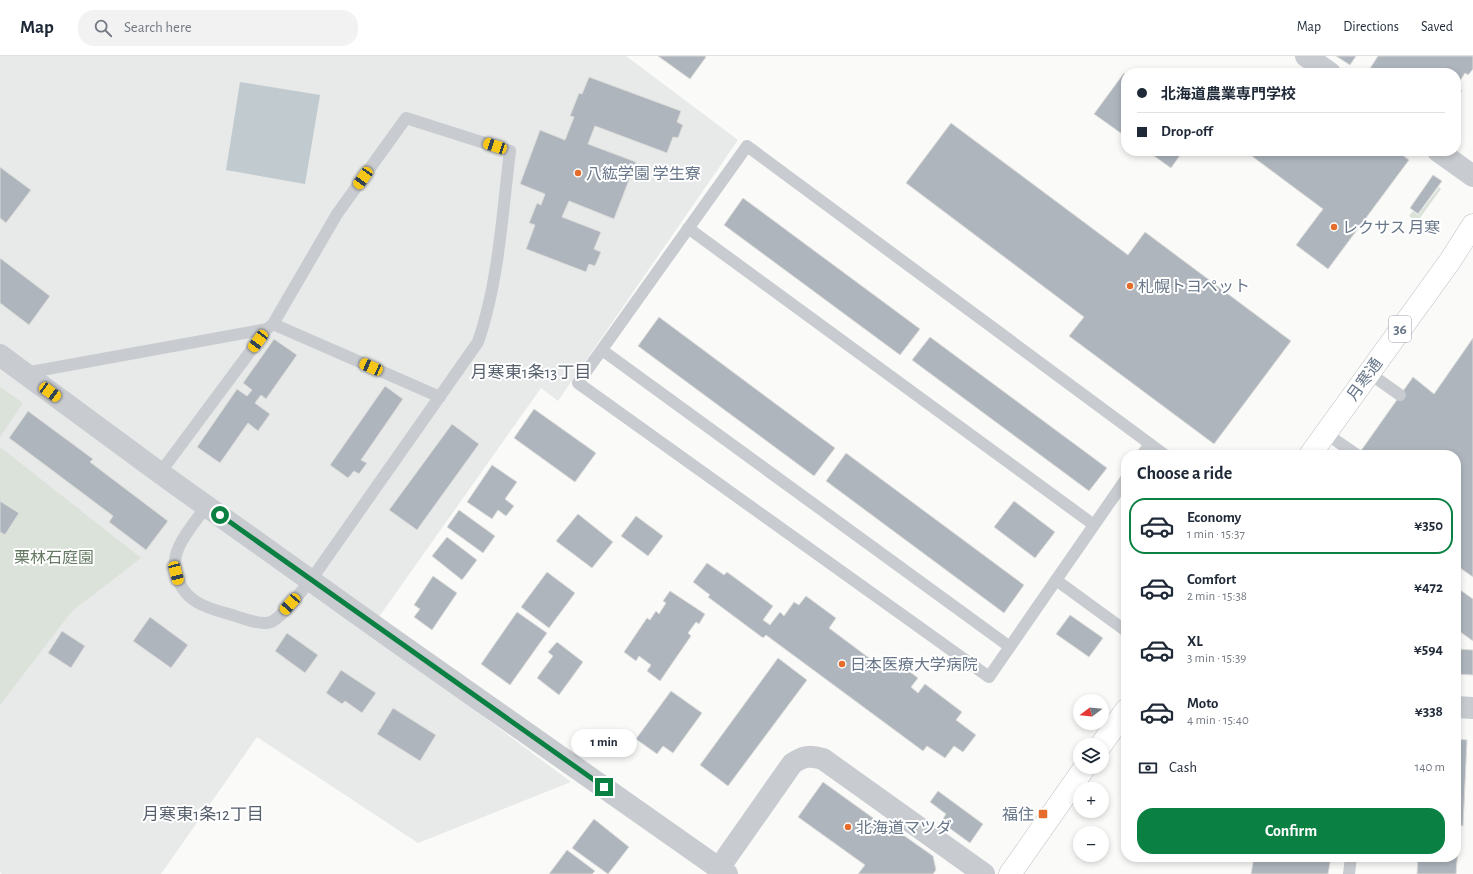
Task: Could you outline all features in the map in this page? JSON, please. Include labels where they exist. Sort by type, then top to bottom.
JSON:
[{"type":"highway","name":"月寒通","points":[[1313,450],[1450,261],[1473,225]]},
{"type":"highway","points":[[1106,738],[1121,717]]},
{"type":"highway","points":[[1010,874],[1080,774]]},
{"type":"street","points":[[1306,56],[1323,68]]},
{"type":"street","points":[[1445,156],[1473,176]]},
{"type":"street","points":[[0,356],[310,580],[723,871],[792,764],[801,758],[812,756],[822,760],[984,874]]},
{"type":"street","points":[[1461,707],[1473,708]]},
{"type":"lane","points":[[160,473],[270,327],[337,214],[406,118],[510,151],[496,262],[487,315],[478,342],[310,580],[279,616],[270,622],[260,622],[216,611],[196,603],[184,593],[178,582],[174,565],[178,549],[207,506]]},
{"type":"lane","points":[[1121,486],[988,677],[578,383],[747,146],[1158,450]]},
{"type":"lane","points":[[688,228],[1094,525]]},
{"type":"lane","points":[[25,374],[270,327],[440,397]]},
{"type":"lane","points":[[602,350],[1010,647]]},
{"type":"lane","points":[[1369,373],[1400,395]]},
{"type":"lane","points":[[1325,433],[1350,450]]},
{"type":"lane","points":[[1146,450],[1150,444]]},
{"type":"lane","points":[[1056,580],[1121,627]]},
{"type":"lane","points":[[1349,874],[1350,862]]},
{"type":"shaded area","points":[[0,56],[626,56],[738,140],[558,401],[541,388],[369,631],[571,782],[418,843],[257,737],[161,874],[2,874],[0,872]]},
{"type":"shaded area","points":[[240,82],[320,95],[305,184],[226,170]]},
{"type":"green space","points":[[1439,187],[1441,189],[1417,222],[1409,216],[1413,211],[1418,215]]},
{"type":"green space","points":[[0,387],[23,403],[0,437]]},
{"type":"green space","name":"栗林石庭園","points":[[0,447],[141,558],[72,611],[0,705]]},
{"type":"building","points":[[658,56],[705,56],[706,57],[690,79]]},
{"type":"building","points":[[1336,56],[1356,56],[1350,65]]},
{"type":"building","points":[[1378,56],[1473,56],[1473,69],[1468,75],[1465,73],[1461,79],[1461,68],[1370,68]]},
{"type":"building","name":"八紘学園 学生寮","points":[[589,77],[681,111],[677,122],[683,125],[678,138],[673,137],[667,153],[595,126],[588,144],[636,162],[614,219],[569,201],[562,217],[601,232],[594,249],[601,252],[595,266],[589,264],[586,272],[526,249],[535,225],[529,223],[537,203],[541,205],[545,194],[520,184],[540,130],[565,140],[574,117],[570,116],[579,93],[582,94]]},
{"type":"building","points":[[1121,77],[1121,133],[1094,114]]},
{"type":"building","name":"札幌トヨペット","points":[[951,123],[1128,255],[1145,232],[1291,341],[1214,444],[1069,336],[1084,317],[906,183]]},
{"type":"building","points":[[1154,156],[1179,156],[1171,168]]},
{"type":"building","name":"レクサス 月寒","points":[[1252,156],[1404,156],[1409,160],[1328,269],[1296,245],[1323,209]]},
{"type":"building","points":[[0,167],[31,190],[6,223],[0,218]]},
{"type":"building","points":[[1433,175],[1442,181],[1418,214],[1410,208]]},
{"type":"building","points":[[743,198],[920,329],[900,355],[724,225]]},
{"type":"building","points":[[0,258],[50,296],[29,325],[0,303]]},
{"type":"building","points":[[659,317],[835,448],[814,476],[638,346]]},
{"type":"building","points":[[930,337],[1107,468],[1089,491],[912,360]]},
{"type":"building","points":[[1473,338],[1473,577],[1461,569],[1461,450],[1362,450],[1413,377],[1434,394]]},
{"type":"building","points":[[274,339],[297,355],[266,399],[261,395],[255,403],[270,414],[258,431],[248,423],[220,463],[197,447],[237,389],[247,396],[252,390],[243,383]]},
{"type":"building","points":[[385,386],[403,399],[361,460],[367,463],[359,474],[354,471],[348,478],[330,465]]},
{"type":"building","points":[[534,409],[596,453],[575,482],[514,438]]},
{"type":"building","points":[[28,411],[93,459],[90,462],[168,521],[146,550],[109,522],[113,516],[9,438]]},
{"type":"building","points":[[452,424],[479,444],[417,530],[389,510]]},
{"type":"building","points":[[846,453],[1024,585],[1004,613],[826,481]]},
{"type":"building","points":[[492,465],[517,482],[505,499],[514,506],[506,516],[498,510],[492,519],[467,502]]},
{"type":"building","points":[[0,501],[19,513],[5,535],[0,532]]},
{"type":"building","points":[[1014,501],[1055,532],[1035,558],[994,527]]},
{"type":"building","points":[[459,510],[495,536],[483,553],[447,527]]},
{"type":"building","points":[[578,514],[613,542],[592,568],[556,541]]},
{"type":"building","points":[[636,516],[663,536],[648,556],[621,536]]},
{"type":"building","points":[[447,537],[477,560],[462,580],[432,556]]},
{"type":"building","name":"日本医療大学病院","points":[[707,563],[724,575],[727,572],[773,606],[763,620],[770,625],[780,612],[784,616],[794,602],[799,605],[806,596],[836,618],[829,628],[885,670],[893,659],[918,678],[911,687],[918,693],[925,684],[962,712],[956,720],[976,735],[963,752],[954,746],[945,758],[927,746],[923,751],[766,635],[763,638],[708,597],[710,595],[693,582]]},
{"type":"building","points":[[547,572],[575,593],[549,628],[521,607]]},
{"type":"building","points":[[433,576],[457,593],[432,630],[414,617],[420,609],[414,605]]},
{"type":"building","points":[[670,591],[705,614],[699,624],[696,622],[688,633],[691,636],[660,681],[647,671],[651,665],[639,656],[636,661],[624,652],[647,618],[650,620],[656,611],[659,614],[666,603],[663,601]]},
{"type":"building","points":[[1461,591],[1473,599],[1473,641],[1461,632]]},
{"type":"building","points":[[517,612],[547,633],[510,685],[481,664]]},
{"type":"building","points":[[1070,615],[1103,638],[1089,657],[1056,634]]},
{"type":"building","points":[[150,617],[188,645],[171,668],[133,641]]},
{"type":"building","points":[[62,631],[85,646],[71,668],[48,653]]},
{"type":"building","points":[[287,633],[318,655],[305,673],[275,651]]},
{"type":"building","points":[[557,642],[583,662],[559,695],[537,678],[553,656],[548,652]]},
{"type":"building","points":[[1461,649],[1473,650],[1473,675],[1461,674]]},
{"type":"building","points":[[778,658],[807,680],[728,786],[700,765]]},
{"type":"building","points":[[341,670],[376,693],[362,713],[345,701],[342,704],[326,693]]},
{"type":"building","points":[[671,691],[702,713],[673,753],[663,746],[657,754],[636,739]]},
{"type":"building","points":[[393,708],[436,735],[420,761],[377,734]]},
{"type":"building","points":[[1461,739],[1467,740],[1463,826],[1461,826]]},
{"type":"building","name":"北海道マツダ","points":[[823,782],[887,828],[889,825],[933,856],[936,870],[933,874],[858,874],[865,865],[798,817]]},
{"type":"building","points":[[938,791],[983,824],[970,843],[941,822],[946,814],[930,802]]},
{"type":"building","points":[[594,819],[629,847],[608,874],[572,848]]},
{"type":"building","points":[[567,850],[595,871],[592,874],[549,874]]},
{"type":"building","points":[[1253,862],[1330,862],[1328,874],[1251,874]]},
{"type":"building","points":[[1418,862],[1457,862],[1456,874],[1417,874]]},
{"type":"place","name":"八紘学園 学生寮","points":[[578,173]]},
{"type":"place","name":"レクサス 月寒","points":[[1334,227]]},
{"type":"place","name":"札幌トヨペット","points":[[1130,286]]},
{"type":"place","name":"日本医療大学病院","points":[[842,664]]},
{"type":"place","name":"福住","points":[[1043,814]]},
{"type":"place","name":"北海道マツダ","points":[[848,827]]},
{"type":"district","name":"月寒東1条13丁目","points":[[531,372]]},
{"type":"district","name":"月寒東1条12丁目","points":[[203,814]]},
{"type":"route","points":[[220,515],[387,635],[604,787]]}]
